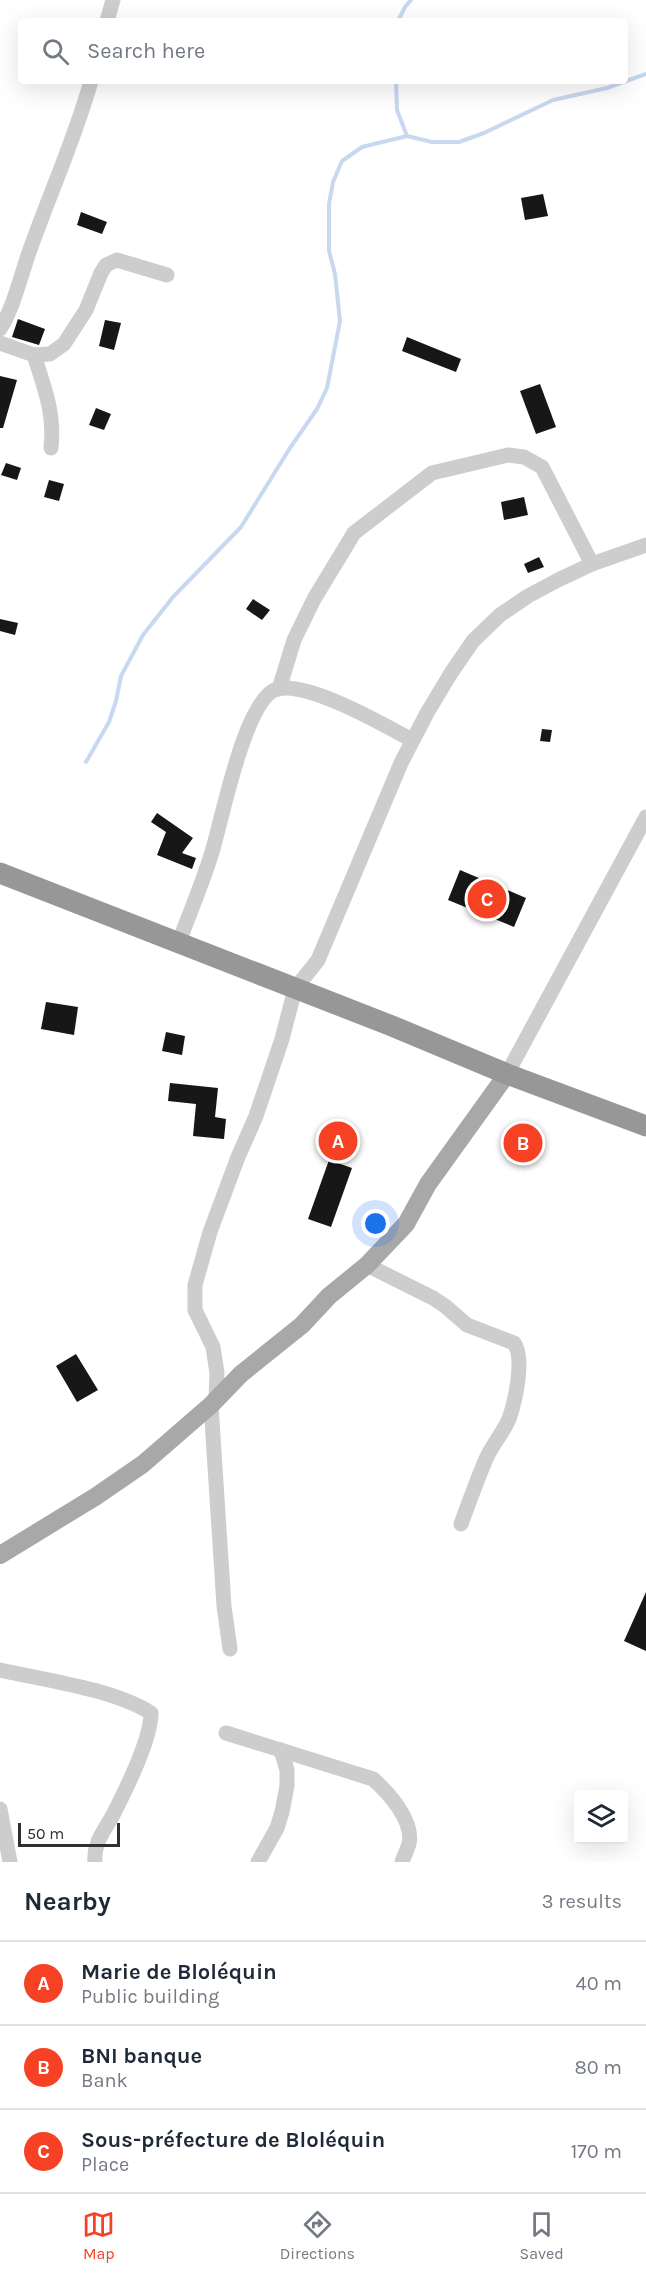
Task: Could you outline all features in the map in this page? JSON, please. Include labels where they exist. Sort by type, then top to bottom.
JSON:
[{"type":"highway","points":[[0,873],[392,1026],[507,1074],[646,1126]]},
{"type":"main road","points":[[0,1555],[95,1497],[171,1442],[241,1374],[303,1324],[329,1296],[367,1265],[406,1224],[428,1184],[507,1074]]},
{"type":"street","points":[[108,18],[113,0]]},
{"type":"street","points":[[0,329],[78,125],[90,84]]},
{"type":"street","points":[[0,343],[34,355],[50,354],[64,344],[86,310],[100,273],[106,266],[117,260],[167,275]]},
{"type":"street","points":[[34,355],[51,413],[53,428],[51,448]]},
{"type":"street","points":[[279,689],[294,640],[314,599],[354,533],[432,473],[508,455],[525,457],[542,467],[592,564]]},
{"type":"street","points":[[230,1649],[224,1606],[214,1402],[217,1373],[213,1347],[195,1310],[195,1285],[210,1232],[256,1116],[282,1039],[295,988],[318,960],[412,740],[451,673],[473,641],[500,615],[528,596],[592,564],[646,545]]},
{"type":"street","points":[[179,942],[212,853],[235,764],[247,730],[265,696],[279,689],[311,693],[333,701],[412,740]]},
{"type":"street","points":[[507,1074],[646,817]]},
{"type":"street","points":[[367,1265],[445,1305],[467,1325],[514,1343],[518,1348],[520,1360],[517,1384],[509,1419],[488,1455],[461,1524]]},
{"type":"street","points":[[0,1670],[98,1693],[151,1713],[147,1736],[115,1812],[99,1838],[94,1852],[95,1862]]},
{"type":"street","points":[[226,1733],[373,1779],[388,1792],[410,1831],[409,1844],[402,1862]]},
{"type":"street","points":[[258,1862],[277,1828],[282,1812],[287,1786],[287,1770],[281,1750]]},
{"type":"street","points":[[0,1809],[10,1862]]},
{"type":"building","points":[[543,194],[548,216],[525,220],[521,198]]},
{"type":"building","points":[[81,212],[107,222],[102,234],[77,225]]},
{"type":"building","points":[[18,319],[45,329],[39,345],[12,337]]},
{"type":"building","points":[[105,320],[121,323],[114,350],[99,346]]},
{"type":"building","points":[[407,337],[461,359],[456,372],[402,351]]},
{"type":"building","points":[[0,376],[17,380],[3,428],[0,428]]},
{"type":"building","points":[[540,384],[556,427],[536,434],[520,391]]},
{"type":"building","points":[[96,408],[111,414],[104,430],[89,425]]},
{"type":"building","points":[[6,463],[21,468],[17,480],[1,475]]},
{"type":"building","points":[[49,480],[64,484],[59,501],[44,497]]},
{"type":"building","points":[[524,497],[528,515],[504,520],[501,502]]},
{"type":"building","points":[[539,557],[544,567],[528,573],[524,564]]},
{"type":"building","points":[[253,599],[270,610],[262,620],[246,609]]},
{"type":"building","points":[[0,619],[18,623],[15,635],[0,631]]},
{"type":"building","points":[[542,729],[552,730],[550,742],[540,741]]},
{"type":"building","points":[[157,813],[193,838],[182,853],[196,858],[192,869],[157,855],[166,832],[151,822]]},
{"type":"building","points":[[460,870],[526,898],[514,927],[448,900]]},
{"type":"building","points":[[46,1002],[78,1007],[74,1035],[41,1029]]},
{"type":"building","points":[[166,1032],[185,1036],[182,1055],[162,1051]]},
{"type":"building","points":[[170,1083],[218,1088],[215,1117],[226,1119],[224,1139],[193,1136],[196,1104],[168,1101]]},
{"type":"building","points":[[329,1160],[352,1168],[331,1227],[308,1219]]},
{"type":"building","points":[[76,1354],[98,1390],[77,1402],[56,1366]]},
{"type":"building","points":[[646,1592],[646,1651],[624,1641]]},
{"type":"waterway","points":[[400,18],[411,0]]},
{"type":"waterway","points":[[628,80],[646,74]]},
{"type":"waterway","points":[[396,84],[397,110],[407,136],[432,142],[459,142],[484,133],[553,100],[618,84]]},
{"type":"waterway","points":[[86,762],[109,722],[121,676],[143,635],[173,597],[241,527],[317,409],[327,388],[340,321],[335,274],[329,251],[329,204],[333,182],[342,161],[362,147],[407,136]]},
{"type":"place","name":"Sous-préfecture de Bloléquin","points":[[487,899]]},
{"type":"place","name":"Marie de Bloléquin","points":[[338,1141]]},
{"type":"place","name":"BNI banque","points":[[523,1143]]}]
